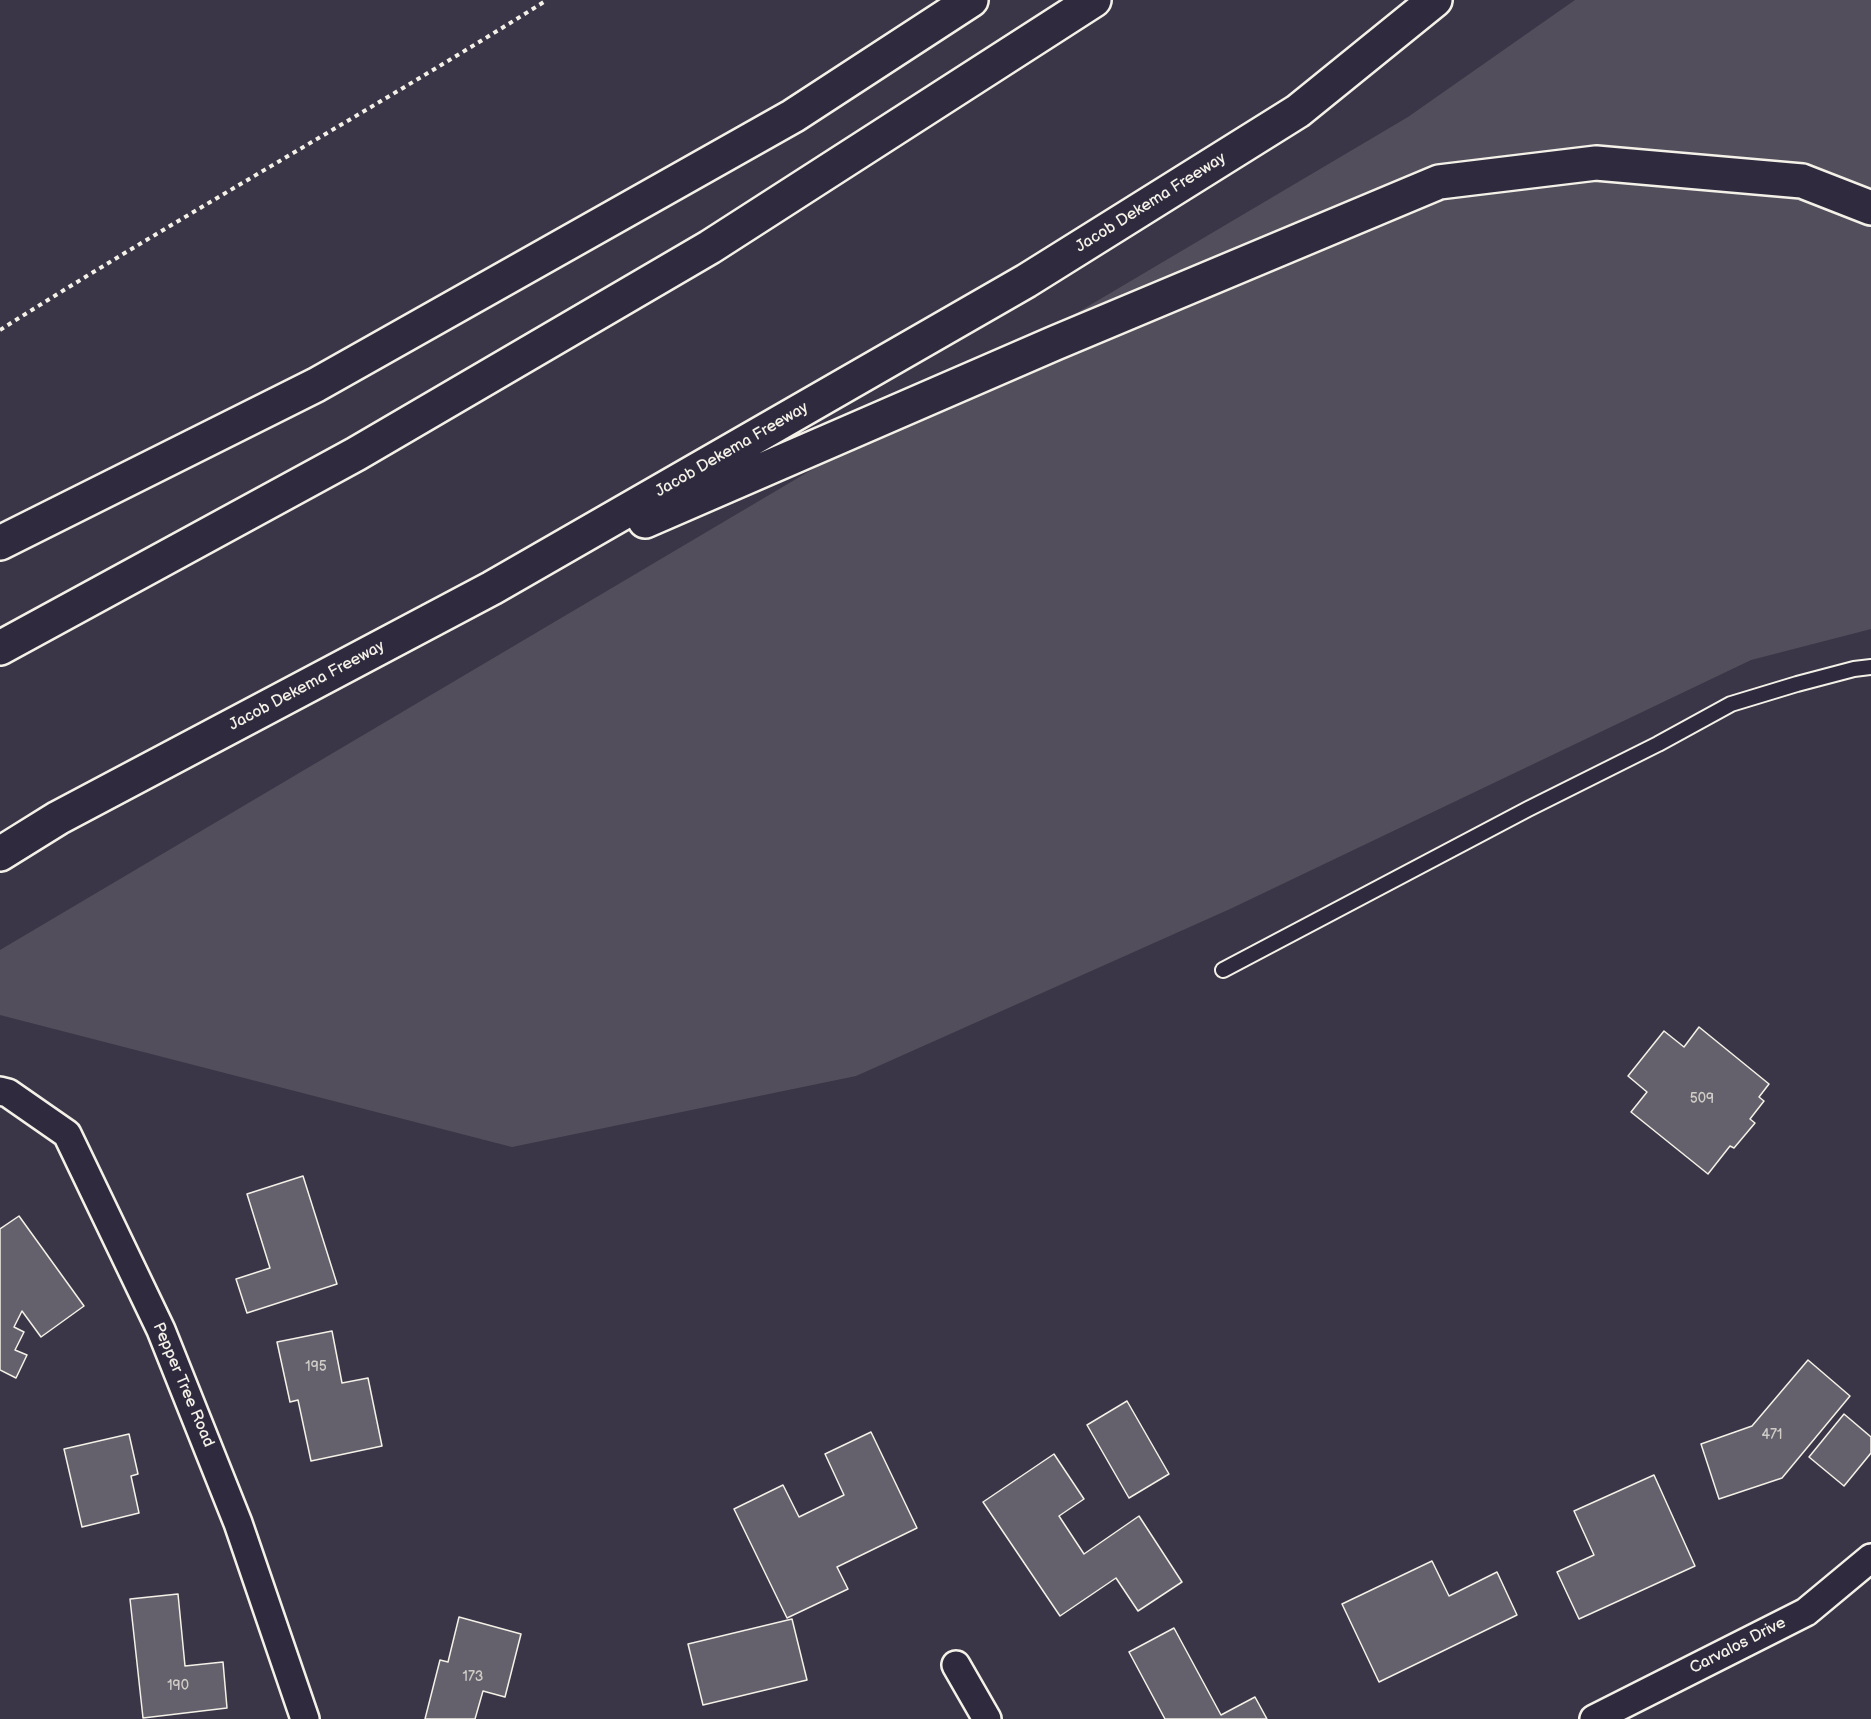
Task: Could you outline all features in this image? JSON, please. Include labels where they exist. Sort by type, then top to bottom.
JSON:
[{"type":"highway","points":[[0,543],[316,385],[793,116],[952,9],[971,0]]},
{"type":"highway","points":[[0,648],[356,454],[710,248],[1094,0]]},
{"type":"highway","name":"Jacob Dekema Freeway","points":[[0,854],[58,818],[492,588],[1026,281],[1298,111],[1435,0]]},
{"type":"highway","points":[[492,588],[1055,343],[1439,182],[1596,163],[1802,181],[1871,208]]},
{"type":"street","name":"Pepper Tree Road","points":[[0,1091],[8,1093],[67,1134],[175,1362],[238,1523],[305,1719]]},
{"type":"street","name":"Carvalos Drive","points":[[1594,1719],[1806,1612],[1871,1558]]},
{"type":"street","points":[[956,1665],[987,1719]]},
{"type":"lane","points":[[1223,970],[1731,704],[1854,669],[1871,667]]},
{"type":"path","points":[[0,330],[92,272],[426,76],[547,0]]},
{"type":"shaded area","points":[[1575,0],[1871,0],[1871,629],[1751,660],[1230,909],[856,1076],[512,1147],[0,1015],[0,950],[1408,117]]},
{"type":"building","points":[[1699,1027],[1769,1084],[1759,1097],[1764,1101],[1750,1119],[1755,1123],[1734,1148],[1730,1146],[1708,1174],[1631,1112],[1647,1092],[1628,1076],[1664,1031],[1684,1047]]},
{"type":"building","points":[[303,1176],[337,1284],[247,1313],[236,1279],[270,1268],[247,1194]]},
{"type":"building","points":[[19,1216],[84,1306],[41,1337],[22,1311],[14,1327],[24,1332],[15,1350],[27,1355],[16,1378],[0,1370],[0,1229]]},
{"type":"building","points":[[332,1331],[342,1383],[368,1378],[382,1446],[311,1461],[298,1400],[290,1402],[277,1342]]},
{"type":"building","points":[[1808,1360],[1850,1396],[1782,1478],[1719,1499],[1701,1444],[1752,1426]]},
{"type":"building","points":[[1127,1401],[1169,1474],[1129,1498],[1087,1425]]},
{"type":"building","points":[[1844,1414],[1871,1437],[1871,1453],[1844,1486],[1809,1457]]},
{"type":"building","points":[[871,1432],[917,1528],[837,1567],[848,1589],[787,1618],[734,1509],[783,1485],[799,1517],[844,1495],[825,1454]]},
{"type":"building","points":[[129,1434],[138,1474],[131,1476],[139,1513],[82,1527],[64,1449]]},
{"type":"building","points":[[1054,1454],[1084,1499],[1059,1516],[1084,1554],[1139,1516],[1182,1582],[1138,1611],[1116,1578],[1060,1616],[983,1502]]},
{"type":"building","points":[[1654,1475],[1695,1566],[1579,1619],[1557,1572],[1594,1555],[1574,1511]]},
{"type":"building","points":[[1432,1561],[1449,1596],[1497,1572],[1517,1615],[1379,1682],[1342,1604]]},
{"type":"building","points":[[178,1594],[185,1666],[223,1662],[227,1708],[143,1718],[130,1599]]},
{"type":"building","points":[[459,1617],[521,1634],[505,1697],[483,1691],[475,1719],[425,1719],[440,1660],[448,1662]]},
{"type":"building","points":[[792,1619],[807,1680],[703,1705],[688,1644]]},
{"type":"building","points":[[1174,1628],[1221,1715],[1255,1697],[1267,1719],[1165,1719],[1129,1652]]}]
